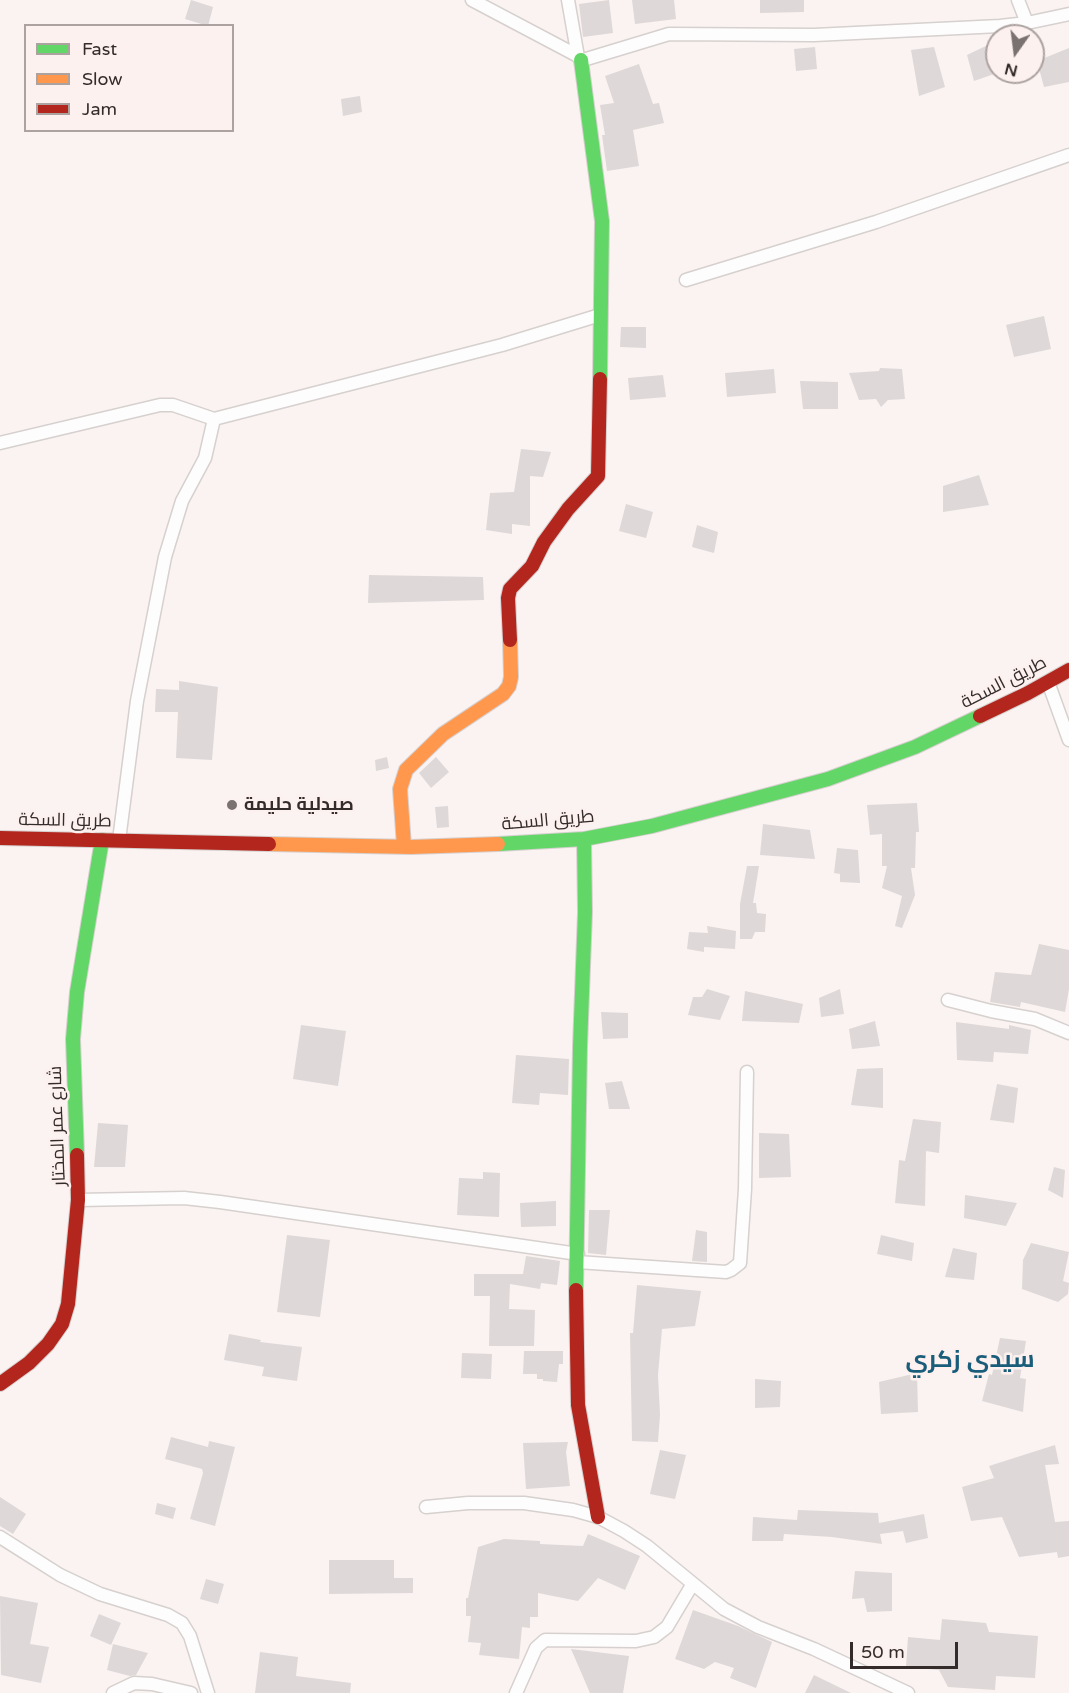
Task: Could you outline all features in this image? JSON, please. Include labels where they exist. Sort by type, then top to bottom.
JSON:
[{"type":"street","points":[[472,0],[579,58],[669,34],[814,35],[1000,26],[1069,14]]},
{"type":"street","points":[[404,846],[400,789],[406,770],[443,735],[503,694],[509,686],[511,678],[508,598],[510,589],[532,566],[544,542],[568,509],[598,476],[602,221],[579,58],[568,0]]},
{"type":"street","points":[[1018,0],[1027,23]]},
{"type":"street","points":[[686,280],[876,222],[1069,155]]},
{"type":"street","points":[[0,443],[160,405],[173,405],[214,419],[502,345],[600,315]]},
{"type":"street","points":[[119,840],[138,691],[165,557],[182,501],[205,458],[214,419]]},
{"type":"street","name":"طريق السكة","points":[[0,838],[404,846],[542,843],[584,839],[652,826],[828,779],[915,747],[1028,693],[1069,670]]},
{"type":"street","points":[[1048,682],[1069,740]]},
{"type":"street","points":[[584,839],[578,1258],[579,1405],[598,1517]]},
{"type":"street","name":"شارع عمر المختار","points":[[0,1384],[29,1363],[48,1344],[62,1324],[68,1304],[78,1200],[73,1039],[77,992],[102,840]]},
{"type":"street","points":[[948,1000],[1035,1019],[1069,1033]]},
{"type":"street","points":[[78,1200],[184,1198],[220,1202],[578,1258],[726,1272],[740,1263],[745,1189],[747,1072]]},
{"type":"street","points":[[426,1507],[468,1503],[524,1503],[573,1510],[598,1517],[647,1546],[724,1609],[758,1627],[814,1649],[908,1693]]},
{"type":"street","points":[[0,1537],[70,1580],[100,1594],[168,1615],[182,1623],[190,1636],[208,1693]]},
{"type":"street","points":[[516,1693],[536,1648],[545,1640],[627,1642],[654,1637],[667,1627],[692,1585]]},
{"type":"street","points":[[113,1693],[134,1683],[152,1684],[191,1693]]},
{"type":"building","points":[[191,0],[213,7],[209,24],[185,19]]},
{"type":"building","points":[[609,0],[613,33],[583,37],[579,4]]},
{"type":"building","points":[[632,0],[674,0],[676,19],[635,24]]},
{"type":"building","points":[[760,0],[804,0],[804,12],[760,13]]},
{"type":"building","points":[[985,46],[985,77],[974,81],[967,55]]},
{"type":"building","points":[[815,47],[817,69],[796,71],[794,49]]},
{"type":"building","points":[[934,47],[945,87],[919,96],[911,50]]},
{"type":"building","points":[[1069,48],[1069,82],[1044,87],[1045,58]]},
{"type":"building","points":[[639,64],[653,104],[659,103],[664,123],[633,130],[639,166],[607,171],[602,135],[605,135],[600,105],[614,103],[605,76]]},
{"type":"building","points":[[360,96],[362,112],[343,116],[341,99]]},
{"type":"building","points":[[1044,316],[1051,349],[1014,357],[1006,325]]},
{"type":"building","points":[[621,327],[646,327],[646,348],[620,347]]},
{"type":"building","points":[[880,368],[902,369],[905,399],[888,400],[881,407],[876,399],[859,400],[849,373],[879,371]]},
{"type":"building","points":[[774,369],[776,393],[727,397],[725,373]]},
{"type":"building","points":[[663,375],[666,397],[630,400],[628,378]]},
{"type":"building","points":[[800,381],[838,382],[838,409],[803,409]]},
{"type":"building","points":[[521,449],[551,452],[543,477],[530,476],[530,526],[512,524],[512,534],[486,530],[490,493],[514,492]]},
{"type":"building","points":[[979,475],[989,505],[943,512],[943,486]]},
{"type":"building","points":[[626,504],[653,512],[646,538],[619,531]]},
{"type":"building","points":[[697,525],[718,532],[714,553],[692,547]]},
{"type":"building","points":[[369,575],[483,577],[484,600],[368,603]]},
{"type":"building","points":[[179,681],[218,687],[212,760],[176,758],[178,712],[155,712],[156,689],[179,690]]},
{"type":"building","points":[[387,757],[389,768],[376,771],[375,760]]},
{"type":"building","points":[[436,757],[449,772],[431,788],[419,773]]},
{"type":"building","points":[[917,803],[919,832],[916,832],[915,868],[911,868],[915,895],[902,928],[895,926],[902,896],[882,888],[887,866],[882,866],[882,834],[870,835],[867,805]]},
{"type":"building","points":[[448,806],[449,827],[437,828],[435,807]]},
{"type":"building","points":[[763,824],[810,830],[815,859],[760,855]]},
{"type":"building","points":[[837,848],[858,850],[860,883],[840,882],[840,874],[834,873]]},
{"type":"building","points":[[747,866],[759,866],[753,903],[756,903],[757,913],[766,914],[765,932],[755,932],[752,939],[740,939],[740,904]]},
{"type":"building","points":[[707,926],[736,931],[735,949],[704,947],[704,952],[687,949],[689,932],[708,933]]},
{"type":"building","points":[[1039,944],[1069,950],[1069,989],[1065,1012],[1021,1002],[1020,1007],[990,1002],[995,972],[1031,975]]},
{"type":"building","points":[[707,989],[730,996],[720,1020],[688,1015],[693,997],[702,997]]},
{"type":"building","points":[[840,989],[844,1014],[821,1017],[819,998]]},
{"type":"building","points":[[745,991],[803,1004],[799,1023],[742,1021]]},
{"type":"building","points":[[601,1012],[628,1013],[628,1038],[603,1039]]},
{"type":"building","points":[[875,1021],[880,1046],[852,1049],[849,1029]]},
{"type":"building","points":[[956,1022],[1009,1029],[1009,1025],[1031,1030],[1028,1054],[994,1052],[993,1062],[957,1060]]},
{"type":"building","points":[[301,1025],[346,1031],[338,1086],[293,1079]]},
{"type":"building","points":[[516,1055],[569,1059],[568,1095],[540,1093],[539,1105],[512,1103]]},
{"type":"building","points":[[883,1068],[883,1108],[851,1105],[857,1069]]},
{"type":"building","points":[[622,1081],[630,1109],[609,1109],[605,1083]]},
{"type":"building","points":[[997,1084],[1018,1088],[1014,1123],[990,1120]]},
{"type":"building","points":[[913,1119],[941,1122],[939,1153],[926,1151],[925,1206],[895,1203],[899,1160],[905,1161]]},
{"type":"building","points":[[98,1123],[128,1125],[125,1167],[94,1167]]},
{"type":"building","points":[[759,1133],[789,1134],[791,1177],[759,1178]]},
{"type":"building","points":[[1054,1167],[1065,1170],[1063,1198],[1048,1190]]},
{"type":"building","points":[[483,1172],[500,1173],[499,1217],[457,1215],[459,1178],[483,1179]]},
{"type":"building","points":[[965,1195],[1017,1203],[1006,1226],[964,1218]]},
{"type":"building","points":[[556,1201],[556,1226],[521,1227],[520,1203]]},
{"type":"building","points":[[589,1210],[610,1210],[606,1255],[588,1253]]},
{"type":"building","points":[[696,1230],[707,1232],[707,1262],[692,1261]]},
{"type":"building","points":[[287,1235],[330,1240],[320,1317],[277,1312]]},
{"type":"building","points":[[881,1235],[914,1243],[912,1261],[877,1254]]},
{"type":"building","points":[[1031,1243],[1069,1252],[1063,1281],[1069,1283],[1068,1294],[1058,1302],[1022,1289],[1023,1260]]},
{"type":"building","points":[[953,1248],[977,1253],[974,1280],[945,1277]]},
{"type":"building","points":[[526,1256],[560,1261],[557,1285],[541,1283],[540,1289],[510,1284],[509,1309],[535,1310],[534,1346],[489,1346],[490,1296],[474,1296],[474,1274],[523,1274]]},
{"type":"building","points":[[637,1285],[701,1291],[695,1326],[662,1329],[658,1375],[660,1415],[658,1442],[632,1441],[630,1333],[633,1333]]},
{"type":"building","points":[[229,1334],[261,1340],[260,1342],[302,1347],[297,1381],[262,1376],[264,1367],[224,1360]]},
{"type":"building","points":[[1000,1338],[1026,1341],[1020,1378],[1026,1379],[1023,1412],[982,1401],[989,1374],[992,1375]]},
{"type":"building","points":[[524,1351],[563,1351],[563,1364],[559,1364],[557,1382],[537,1379],[537,1374],[523,1374]]},
{"type":"building","points":[[462,1353],[492,1354],[491,1379],[461,1378]]},
{"type":"building","points":[[917,1373],[918,1412],[881,1414],[879,1382]]},
{"type":"building","points":[[755,1379],[781,1381],[780,1407],[755,1408]]},
{"type":"building","points":[[171,1437],[208,1447],[209,1441],[235,1447],[215,1526],[190,1519],[203,1473],[202,1469],[165,1459]]},
{"type":"building","points":[[568,1442],[566,1452],[570,1486],[526,1489],[523,1443]]},
{"type":"building","points":[[1055,1445],[1059,1464],[1045,1465],[1055,1522],[1069,1521],[1069,1556],[1058,1558],[1057,1552],[1019,1557],[1002,1517],[971,1521],[962,1487],[994,1478],[989,1466]]},
{"type":"building","points":[[660,1450],[686,1455],[675,1499],[650,1494]]},
{"type":"building","points":[[0,1497],[26,1514],[13,1534],[0,1526]]},
{"type":"building","points":[[157,1503],[176,1508],[173,1519],[155,1514]]},
{"type":"building","points":[[798,1510],[878,1513],[879,1523],[924,1514],[928,1538],[906,1543],[903,1531],[880,1534],[882,1544],[832,1537],[784,1534],[783,1541],[752,1541],[753,1517],[797,1520]]},
{"type":"building","points":[[588,1534],[640,1556],[625,1590],[598,1578],[578,1601],[538,1593],[538,1617],[530,1617],[530,1628],[522,1627],[519,1659],[479,1655],[481,1643],[468,1642],[471,1616],[466,1616],[466,1598],[468,1598],[478,1547],[504,1539],[540,1541],[540,1544],[583,1546]]},
{"type":"building","points":[[329,1560],[394,1560],[394,1578],[413,1578],[413,1593],[329,1594]]},
{"type":"building","points":[[855,1571],[892,1573],[892,1611],[867,1612],[864,1598],[852,1599]]},
{"type":"building","points":[[206,1579],[224,1584],[218,1604],[200,1599]]},
{"type":"building","points":[[0,1596],[38,1603],[30,1644],[49,1647],[41,1683],[1,1675]]},
{"type":"building","points":[[693,1610],[738,1626],[772,1642],[756,1688],[730,1678],[734,1668],[715,1662],[704,1669],[675,1659]]},
{"type":"building","points":[[99,1614],[121,1623],[111,1645],[90,1636]]},
{"type":"building","points":[[942,1619],[986,1623],[989,1632],[1038,1636],[1035,1678],[996,1676],[995,1690],[948,1687],[939,1670],[906,1667],[908,1637],[940,1640]]},
{"type":"building","points":[[113,1644],[148,1653],[136,1675],[130,1676],[107,1670]]},
{"type":"building","points":[[571,1649],[629,1656],[623,1693],[590,1693]]},
{"type":"building","points":[[260,1652],[298,1657],[296,1676],[351,1683],[350,1693],[255,1693]]},
{"type":"building","points":[[814,1675],[851,1693],[805,1693]]},
{"type":"traffic: fast","points":[[581,60],[602,221],[600,379]]},
{"type":"traffic: fast","points":[[498,844],[584,839],[652,826],[828,779],[915,747],[980,716]]},
{"type":"traffic: fast","points":[[576,1290],[585,912],[584,839]]},
{"type":"traffic: fast","points":[[77,1155],[73,1039],[77,992],[102,840]]},
{"type":"traffic: slow","points":[[404,846],[400,789],[406,770],[443,734],[503,694],[509,686],[511,677],[510,640]]},
{"type":"traffic: slow","points":[[269,844],[411,847],[498,844]]},
{"type":"traffic: jam","points":[[510,640],[508,598],[510,589],[532,566],[544,542],[568,509],[598,476],[600,379]]},
{"type":"traffic: jam","points":[[980,716],[1069,670]]},
{"type":"traffic: jam","points":[[0,838],[269,844]]},
{"type":"traffic: jam","points":[[0,1384],[29,1363],[48,1344],[62,1324],[68,1304],[78,1200],[77,1155]]},
{"type":"traffic: jam","points":[[576,1290],[578,1405],[598,1517]]},
{"type":"place","name":"صيدلية حليمة","points":[[232,805]]},
{"type":"district","name":"سيدي زكري","points":[[970,1361]]}]
